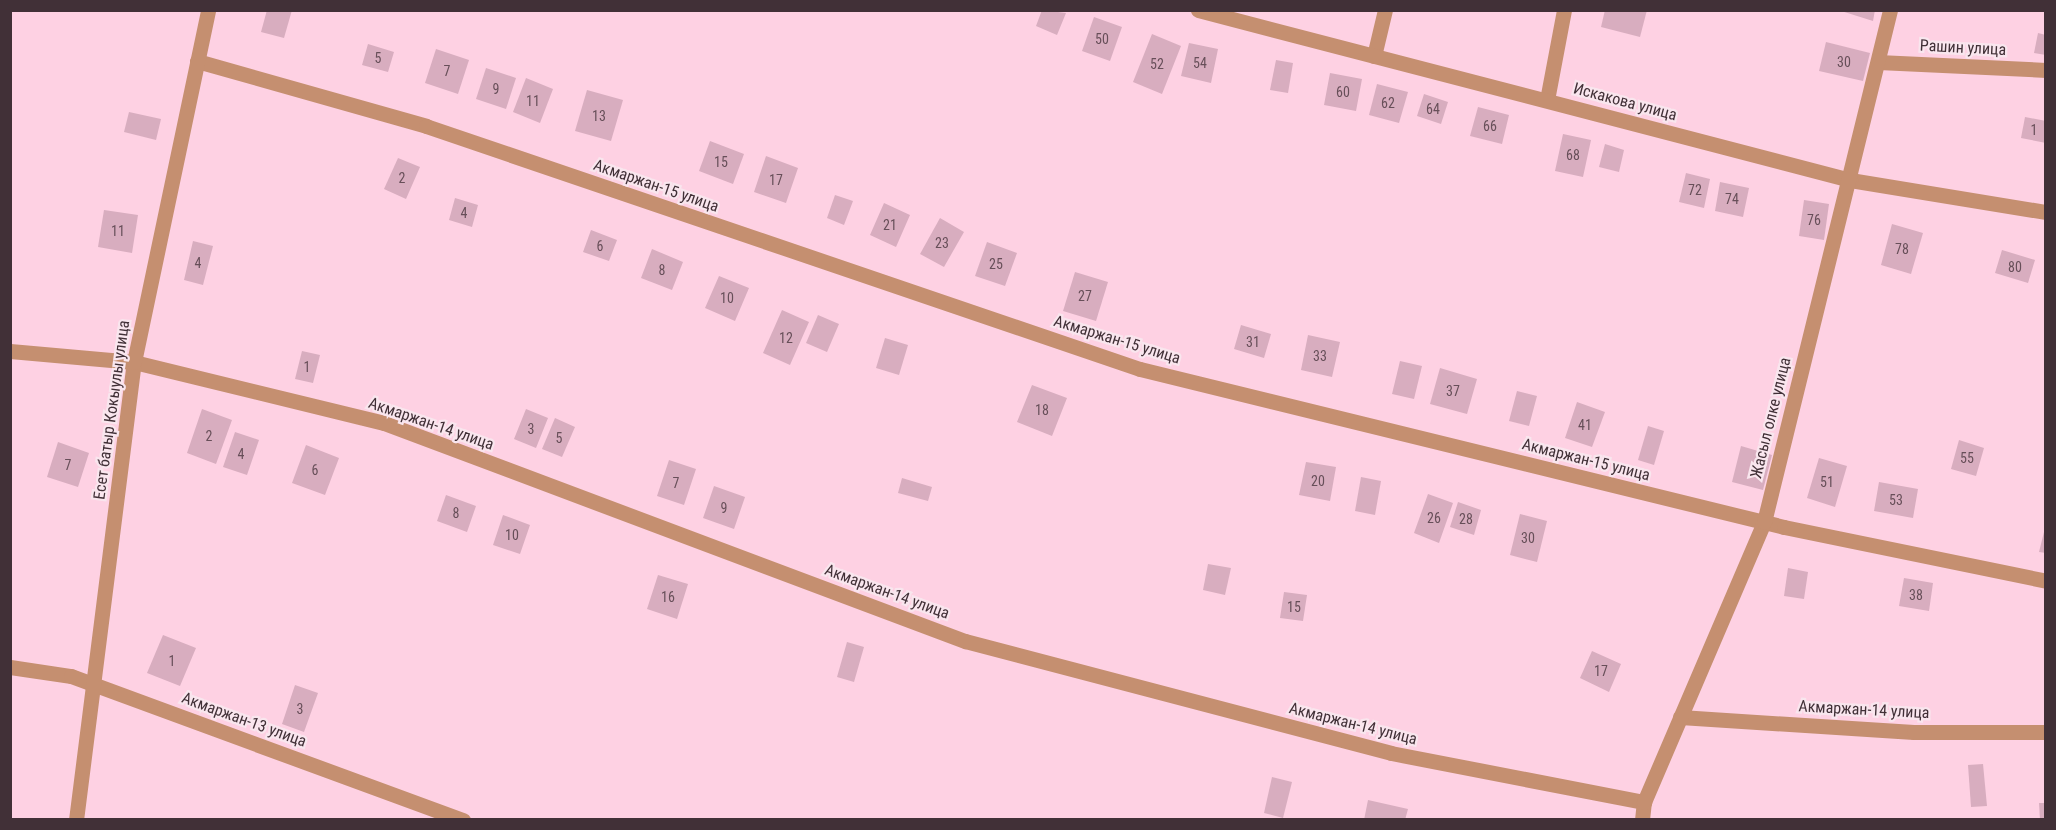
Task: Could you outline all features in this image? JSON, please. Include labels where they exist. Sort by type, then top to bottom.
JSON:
[{"type":"street","name":"Есет батыр Кокыулы улица","points":[[76,819],[134,362],[208,10]]},
{"type":"street","name":"Искакова улица","points":[[1198,10],[1850,180],[2046,212]]},
{"type":"street","points":[[1374,56],[1385,10]]},
{"type":"street","points":[[1547,100],[1564,10]]},
{"type":"street","name":"Жасыл олке улица","points":[[1642,819],[1644,802],[1764,522],[1890,10]]},
{"type":"street","name":"Акмаржан-15 улица","points":[[197,61],[426,126],[1140,369],[1764,522],[2046,581]]},
{"type":"street","name":"Рашин улица","points":[[1878,62],[2046,70]]},
{"type":"street","name":"Акмаржан-14 улица","points":[[10,351],[134,362],[384,423],[966,640],[1390,753],[1644,802]]},
{"type":"street","name":"Акмаржан-13 улица","points":[[10,668],[94,684],[463,819]]},
{"type":"street","name":"Акмаржан-14 улица","points":[[1680,717],[1914,732],[2046,732]]},
{"type":"building","points":[[267,10],[292,10],[284,38],[261,32]]},
{"type":"building","points":[[1042,10],[1066,13],[1057,35],[1036,26]]},
{"type":"building","points":[[1605,10],[1647,10],[1640,37],[1601,27]]},
{"type":"building","points":[[1838,10],[1875,10],[1873,21]]},
{"type":"building","points":[[1094,17],[1122,27],[1110,61],[1082,51]]},
{"type":"building","points":[[2038,33],[2046,35],[2046,55],[2034,53]]},
{"type":"building","points":[[1152,34],[1181,46],[1162,94],[1133,82]]},
{"type":"building","points":[[1826,42],[1870,53],[1863,81],[1819,71]]},
{"type":"building","points":[[1189,43],[1218,49],[1211,83],[1181,76]]},
{"type":"building","points":[[368,44],[394,52],[388,72],[362,65]]},
{"type":"building","points":[[436,49],[469,60],[458,94],[425,83]]},
{"type":"building","points":[[1276,60],[1293,63],[1288,93],[1270,90]]},
{"type":"building","points":[[486,68],[516,78],[506,109],[476,99]]},
{"type":"building","points":[[1330,73],[1362,79],[1356,111],[1324,105]]},
{"type":"building","points":[[526,78],[553,89],[540,123],[513,112]]},
{"type":"building","points":[[1377,84],[1408,92],[1399,123],[1369,115]]},
{"type":"building","points":[[587,90],[623,100],[611,141],[575,131]]},
{"type":"building","points":[[1424,94],[1448,102],[1441,124],[1417,116]]},
{"type":"building","points":[[1478,107],[1509,115],[1502,144],[1470,136]]},
{"type":"building","points":[[129,112],[161,119],[156,140],[124,132]]},
{"type":"building","points":[[2025,117],[2046,121],[2046,143],[2021,138]]},
{"type":"building","points":[[1563,134],[1591,140],[1583,177],[1555,171]]},
{"type":"building","points":[[710,141],[744,154],[733,184],[699,171]]},
{"type":"building","points":[[1605,144],[1624,150],[1619,172],[1599,167]]},
{"type":"building","points":[[766,156],[798,168],[786,203],[754,192]]},
{"type":"building","points":[[398,158],[420,167],[406,199],[384,189]]},
{"type":"building","points":[[1686,173],[1710,179],[1704,208],[1679,202]]},
{"type":"building","points":[[1720,182],[1749,188],[1743,217],[1715,211]]},
{"type":"building","points":[[835,195],[853,201],[844,225],[827,218]]},
{"type":"building","points":[[455,198],[478,205],[472,227],[449,220]]},
{"type":"building","points":[[1804,200],[1829,204],[1824,240],[1799,236]]},
{"type":"building","points":[[884,203],[910,215],[896,247],[870,235]]},
{"type":"building","points":[[104,210],[138,215],[132,253],[98,247]]},
{"type":"building","points":[[940,218],[964,232],[944,267],[920,254]]},
{"type":"building","points":[[1892,224],[1923,233],[1911,274],[1881,265]]},
{"type":"building","points":[[591,230],[617,240],[609,261],[583,252]]},
{"type":"building","points":[[193,241],[213,246],[203,285],[184,280]]},
{"type":"building","points":[[987,242],[1017,253],[1005,286],[975,276]]},
{"type":"building","points":[[652,249],[683,262],[672,290],[641,278]]},
{"type":"building","points":[[2002,250],[2035,260],[2028,283],[1995,273]]},
{"type":"building","points":[[1075,272],[1108,282],[1096,321],[1063,311]]},
{"type":"building","points":[[719,276],[749,288],[735,321],[705,308]]},
{"type":"building","points":[[782,310],[809,322],[790,365],[763,353]]},
{"type":"building","points":[[818,315],[839,324],[827,352],[806,343]]},
{"type":"building","points":[[1241,325],[1271,334],[1264,358],[1234,349]]},
{"type":"building","points":[[1308,335],[1340,342],[1332,377],[1301,370]]},
{"type":"building","points":[[885,338],[908,345],[899,375],[876,368]]},
{"type":"building","points":[[302,351],[320,355],[313,383],[295,379]]},
{"type":"building","points":[[1400,361],[1422,366],[1414,399],[1392,394]]},
{"type":"building","points":[[1440,368],[1477,379],[1467,414],[1430,404]]},
{"type":"building","points":[[1032,385],[1067,398],[1052,436],[1017,422]]},
{"type":"building","points":[[1517,391],[1537,396],[1529,426],[1509,421]]},
{"type":"building","points":[[1577,402],[1605,412],[1592,447],[1565,438]]},
{"type":"building","points":[[202,409],[232,420],[216,464],[187,453]]},
{"type":"building","points":[[526,409],[548,418],[536,448],[514,439]]},
{"type":"building","points":[[555,418],[575,427],[562,457],[542,449]]},
{"type":"building","points":[[1648,426],[1664,431],[1654,465],[1638,460]]},
{"type":"building","points":[[235,432],[259,440],[247,475],[223,467]]},
{"type":"building","points":[[1959,440],[1984,448],[1976,476],[1951,469]]},
{"type":"building","points":[[58,442],[89,453],[78,487],[47,477]]},
{"type":"building","points":[[306,445],[339,458],[325,495],[292,483]]},
{"type":"building","points":[[1741,446],[1772,455],[1763,490],[1732,482]]},
{"type":"building","points":[[1819,458],[1847,466],[1835,507],[1807,498]]},
{"type":"building","points":[[669,460],[696,469],[684,505],[657,496]]},
{"type":"building","points":[[1306,462],[1336,467],[1330,501],[1299,495]]},
{"type":"building","points":[[1361,477],[1381,481],[1375,515],[1355,511]]},
{"type":"building","points":[[902,478],[932,487],[928,501],[898,493]]},
{"type":"building","points":[[1879,482],[1918,489],[1913,518],[1874,511]]},
{"type":"building","points":[[714,486],[745,497],[734,529],[703,518]]},
{"type":"building","points":[[1428,494],[1453,503],[1439,543],[1414,533]]},
{"type":"building","points":[[446,495],[476,506],[467,532],[437,521]]},
{"type":"building","points":[[1458,502],[1481,510],[1474,535],[1450,527]]},
{"type":"building","points":[[1520,514],[1547,521],[1537,562],[1510,555]]},
{"type":"building","points":[[503,515],[530,525],[520,554],[493,545]]},
{"type":"building","points":[[2046,528],[2046,553],[2039,552]]},
{"type":"building","points":[[1208,564],[1231,568],[1225,595],[1203,590]]},
{"type":"building","points":[[1788,568],[1808,572],[1804,599],[1784,596]]},
{"type":"building","points":[[658,575],[688,584],[677,619],[647,609]]},
{"type":"building","points":[[1904,578],[1933,583],[1929,611],[1899,606]]},
{"type":"building","points":[[1284,592],[1307,595],[1303,621],[1280,618]]},
{"type":"building","points":[[163,635],[196,648],[180,686],[147,673]]},
{"type":"building","points":[[847,642],[864,647],[854,682],[837,677]]},
{"type":"building","points":[[1592,651],[1621,664],[1609,692],[1580,678]]},
{"type":"building","points":[[295,685],[318,693],[304,732],[282,724]]},
{"type":"building","points":[[1983,764],[1987,806],[1971,807],[1968,765]]},
{"type":"building","points":[[1272,777],[1292,782],[1283,818],[1264,813]]},
{"type":"building","points":[[1368,800],[1408,809],[1405,820],[1364,820]]},
{"type":"building","points":[[2039,803],[2046,803],[2046,820],[2040,820]]}]
